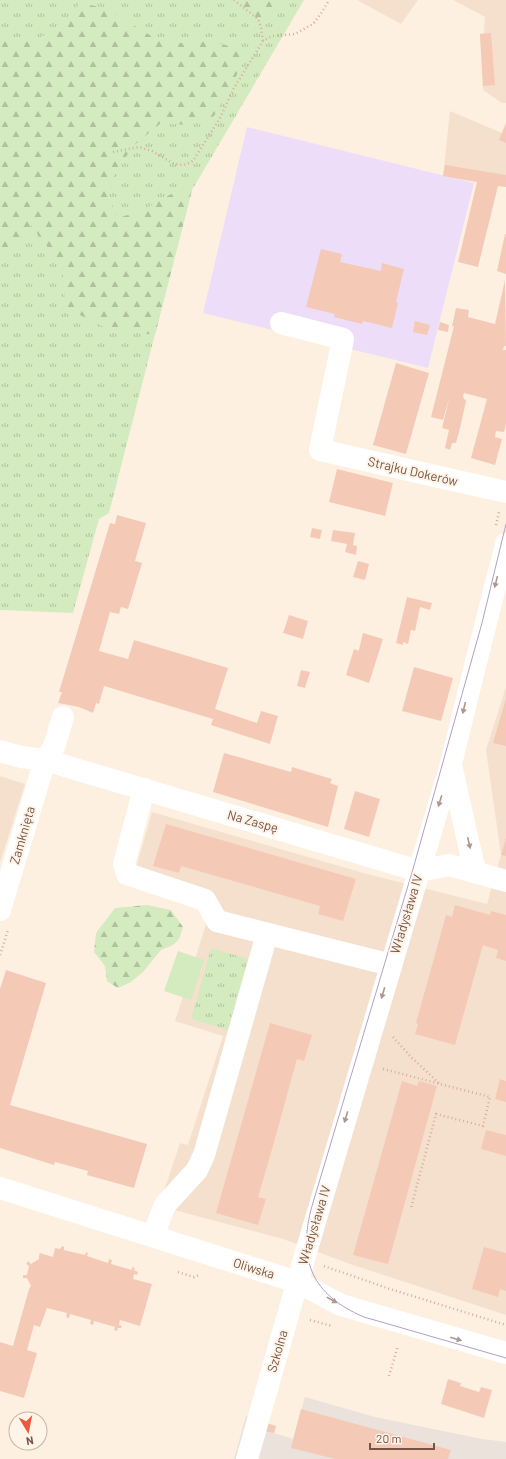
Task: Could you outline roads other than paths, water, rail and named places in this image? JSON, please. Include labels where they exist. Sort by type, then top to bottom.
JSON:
[{"type":"street","name":"Strajku Dokerów","points":[[281,323],[343,339],[320,450],[506,492]]},
{"type":"street","name":"Władysława IV","points":[[297,1282],[451,764],[506,544]]},
{"type":"street","name":"Zamknięta","points":[[0,910],[45,760],[54,747],[63,717]]},
{"type":"street","name":"Na Zaspę","points":[[0,751],[21,757],[45,760],[420,871],[449,865],[506,881]]},
{"type":"street","points":[[451,764],[475,872]]},
{"type":"street","points":[[144,789],[124,864],[127,874],[205,900],[217,921],[391,965]]},
{"type":"street","points":[[153,1236],[165,1205],[197,1170],[204,1155],[266,934]]},
{"type":"street","name":"Oliwska","points":[[0,1188],[297,1282],[341,1305],[506,1353]]},
{"type":"street","name":"Szkolna","points":[[247,1459],[297,1282]]},
{"type":"tram line","points":[[506,524],[482,623],[413,869],[312,1206],[306,1243],[308,1259],[313,1274],[332,1298],[346,1308],[364,1317],[506,1358]]}]
